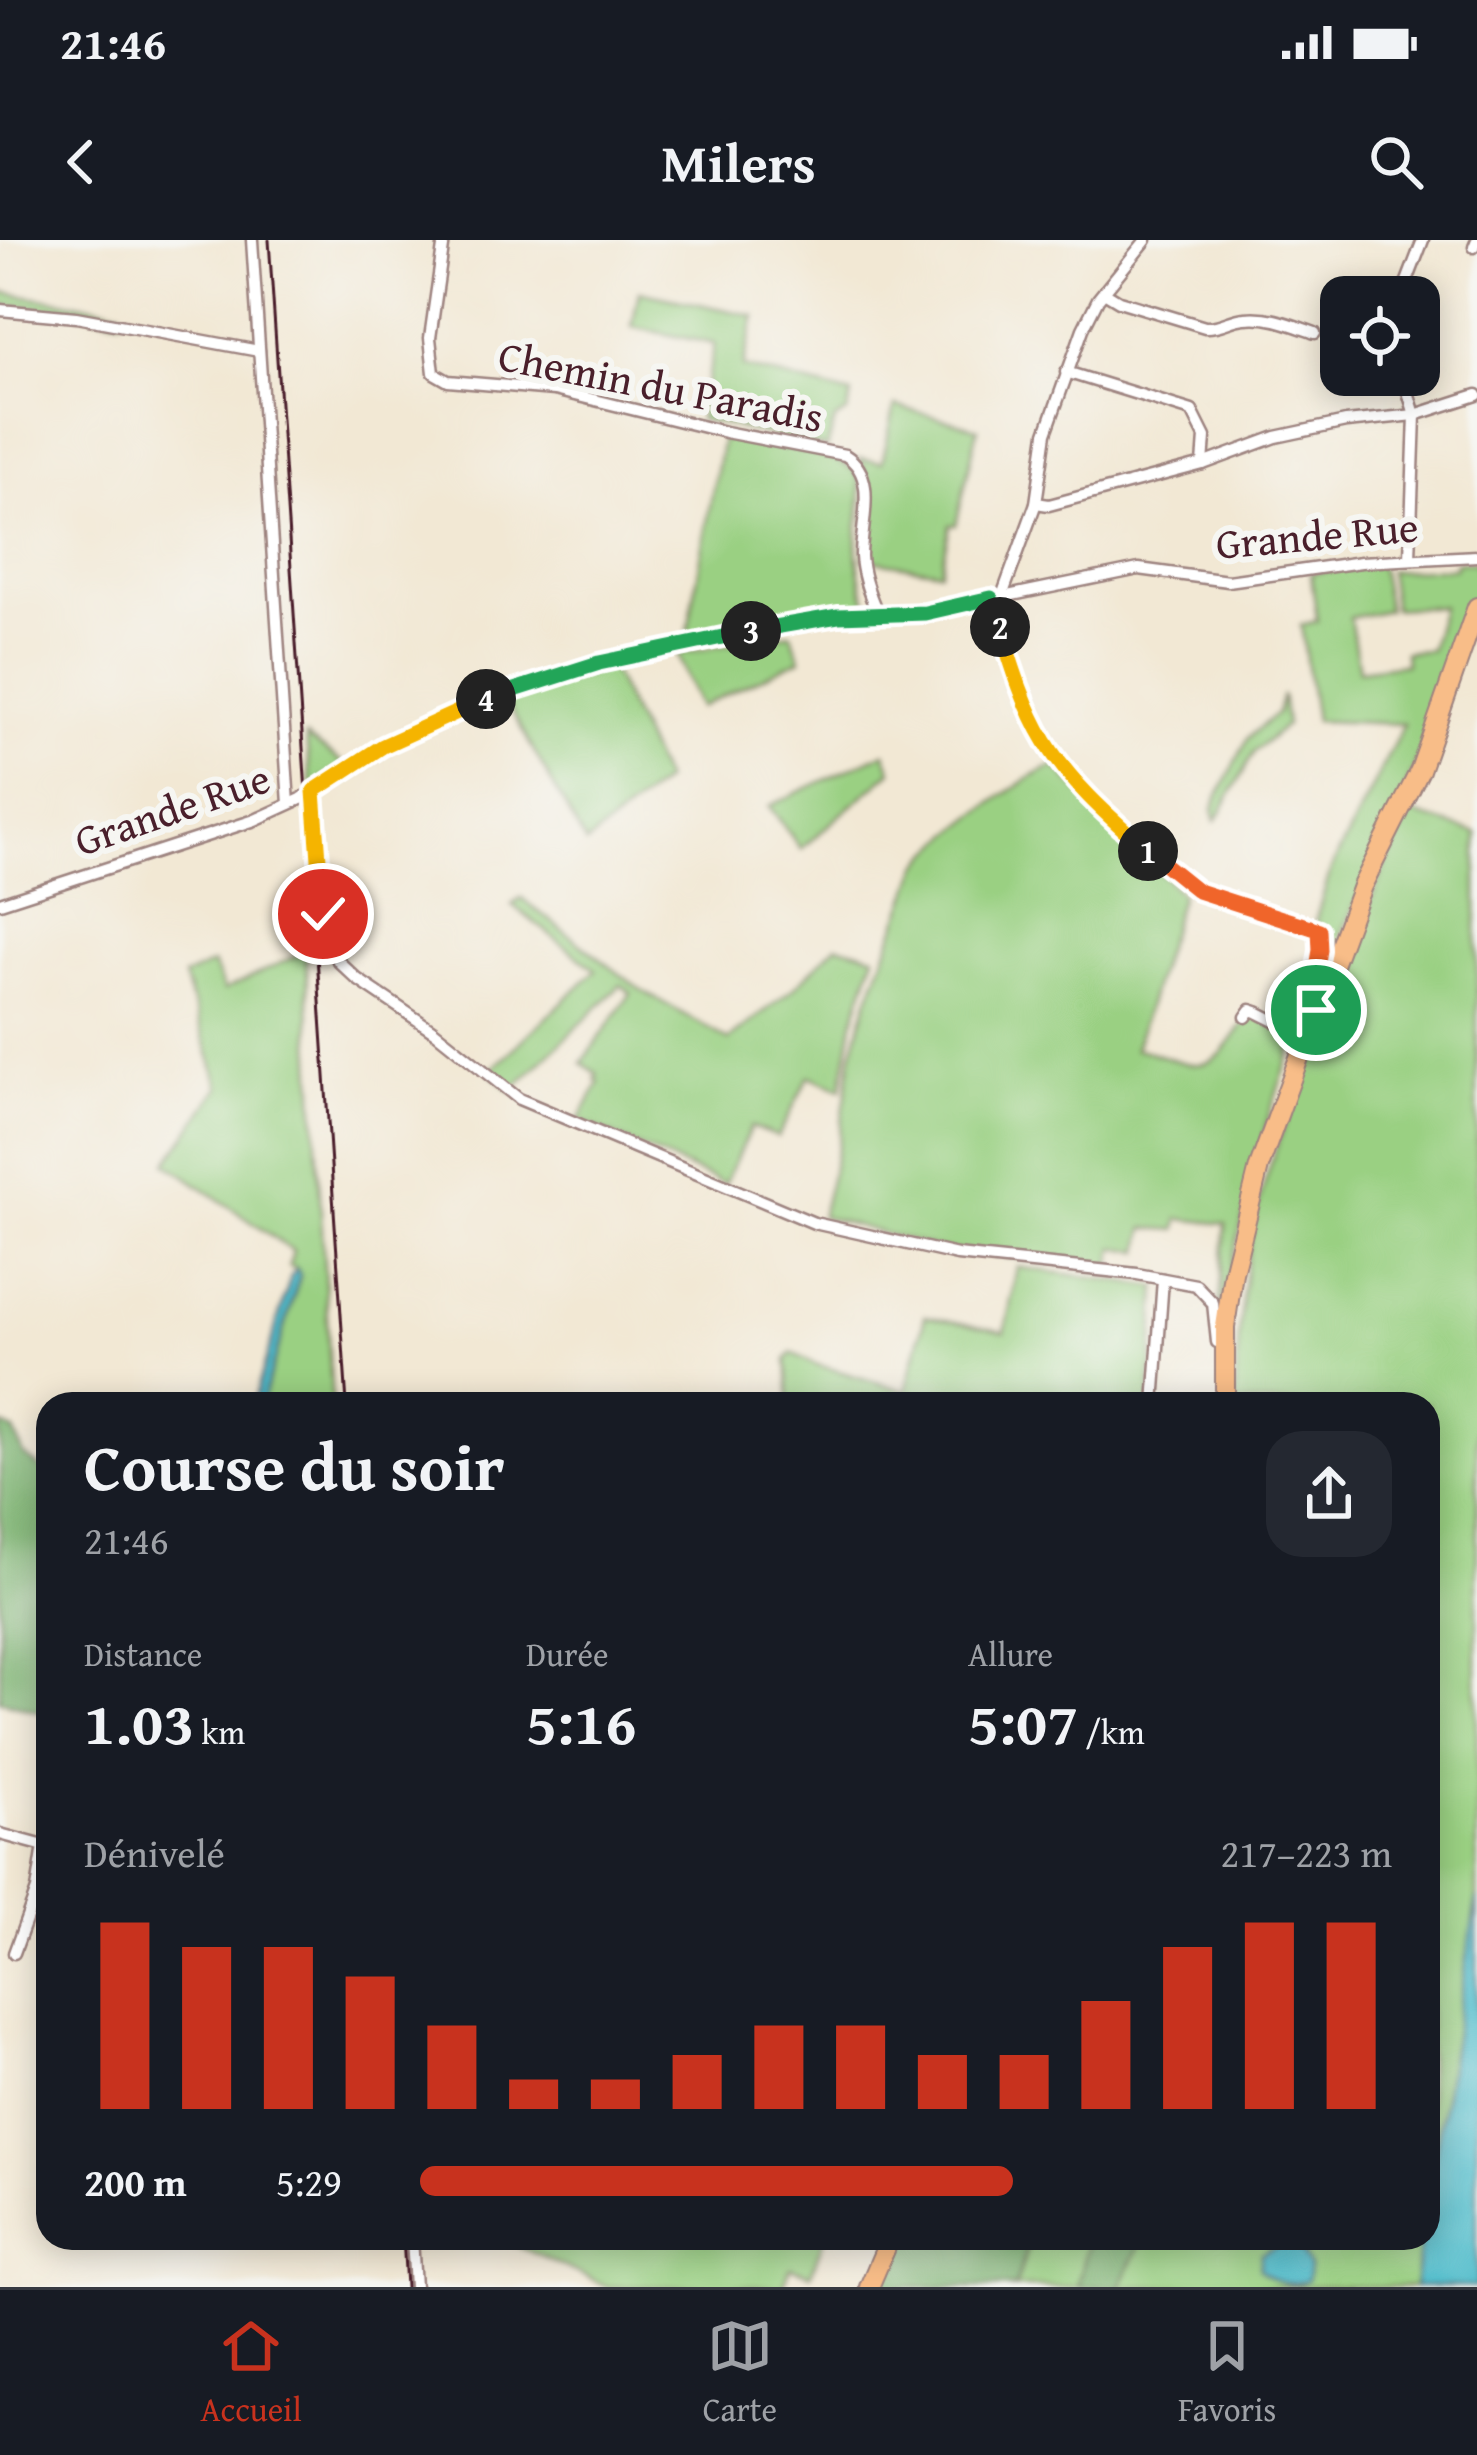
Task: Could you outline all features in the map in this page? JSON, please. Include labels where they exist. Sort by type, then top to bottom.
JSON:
[{"type":"main road","points":[[1225,1392],[1233,1273],[1245,1216],[1362,886],[1420,770],[1477,607]]},
{"type":"main road","points":[[1451,681],[1477,625]]},
{"type":"main road","points":[[869,2287],[885,2250]]},
{"type":"street","points":[[251,240],[289,804]]},
{"type":"street","name":"Chemin du Paradis","points":[[444,240],[430,338],[434,374],[448,381],[554,390],[725,432],[845,455],[859,464],[865,480],[861,557],[865,584],[877,612]]},
{"type":"street","points":[[1146,240],[1104,292],[1083,329],[1046,434],[1036,503],[996,597],[1030,713],[1058,760],[1092,796],[1174,875],[1198,891],[1319,930],[1311,1003],[1316,1010]]},
{"type":"street","points":[[1409,276],[1424,240]]},
{"type":"street","points":[[1104,292],[1205,327],[1217,328],[1239,318],[1270,317],[1315,333]]},
{"type":"street","points":[[0,310],[76,317],[259,351]]},
{"type":"street","points":[[1066,372],[1192,411],[1205,437],[1202,464]]},
{"type":"street","points":[[1036,503],[1049,505],[1202,464],[1308,429],[1415,415],[1477,395]]},
{"type":"street","points":[[1409,396],[1415,415],[1411,558]]},
{"type":"street","name":"Grande Rue","points":[[0,903],[236,826],[289,804],[383,746],[522,685],[692,642],[838,616],[925,613],[1139,569],[1211,582],[1247,581],[1355,562],[1477,556]]},
{"type":"street","points":[[314,791],[323,914],[338,961],[519,1099],[814,1223],[957,1255],[1163,1279],[1204,1290],[1213,1303],[1218,1351],[1225,1354]]},
{"type":"street","points":[[1246,1017],[1250,1010],[1306,1036]]},
{"type":"street","points":[[1155,1392],[1163,1279]]},
{"type":"street","points":[[0,1834],[36,1844]]},
{"type":"street","points":[[14,1953],[36,1893]]},
{"type":"street","points":[[413,2250],[415,2287]]},
{"type":"green space","points":[[639,291],[755,316],[743,367],[852,395],[847,413],[835,420],[827,448],[699,419],[715,344],[632,327]]},
{"type":"green space","points":[[0,292],[121,310],[120,319],[0,306]]},
{"type":"green space","points":[[895,406],[978,428],[956,525],[950,525],[940,571],[864,559],[868,480],[860,459],[882,462]]},
{"type":"green space","points":[[722,438],[816,454],[857,475],[861,499],[858,557],[868,606],[687,636]]},
{"type":"green space","points":[[1456,562],[1477,562],[1477,595],[1421,753],[1317,991],[1323,927],[1315,922],[1331,869],[1404,724],[1315,721],[1301,625],[1317,621],[1311,573],[1379,563],[1388,610],[1350,618],[1359,670],[1405,664],[1404,652],[1430,650],[1442,606],[1394,609],[1388,571],[1455,568]]},
{"type":"green space","points":[[791,633],[801,659],[699,707],[677,654]]},
{"type":"green space","points":[[610,667],[664,781],[586,844],[503,696]]},
{"type":"green space","points":[[1282,695],[1286,725],[1255,751],[1216,821],[1216,801],[1248,738],[1277,713]]},
{"type":"green space","points":[[306,737],[345,764],[311,787]]},
{"type":"green space","points":[[885,752],[892,771],[801,849],[769,806]]},
{"type":"green space","points":[[1055,766],[1181,894],[1135,1049],[1201,1064],[1218,1056],[1243,1025],[1259,1015],[1296,1038],[1268,1118],[1217,1323],[1226,1224],[1179,1219],[1177,1230],[1145,1228],[1141,1251],[1115,1248],[1111,1268],[943,1250],[821,1216],[852,1054],[919,867],[982,810]]},
{"type":"green space","points":[[1410,813],[1477,833],[1477,1898],[1440,2122],[1440,1392],[1236,1392],[1245,1279],[1262,1193],[1382,874]]},
{"type":"green space","points":[[521,898],[641,990],[729,1040],[794,988],[837,945],[875,955],[853,1023],[841,1089],[809,1076],[778,1137],[751,1127],[724,1184],[579,1120],[600,1082],[598,1074],[582,1063],[631,993],[621,985],[511,1091],[490,1071],[596,970],[512,905]]},
{"type":"green space","points":[[306,951],[331,1392],[265,1392],[300,1276],[289,1266],[293,1251],[167,1163],[220,1087],[184,977],[213,964],[224,990]]},
{"type":"green space","points":[[1017,1267],[1157,1287],[1151,1392],[789,1392],[787,1360],[792,1353],[906,1391],[925,1316],[1005,1332]]},
{"type":"green space","points":[[0,1424],[14,1431],[24,1455],[36,1464],[36,1710],[0,1700]]},
{"type":"green space","points":[[527,2250],[820,2250],[811,2274],[790,2267],[782,2287],[609,2287]]},
{"type":"green space","points":[[896,2250],[1026,2250],[1015,2287],[881,2287]]},
{"type":"green space","points":[[1026,2250],[1086,2250],[1077,2287],[1015,2287]]},
{"type":"green space","points":[[1086,2250],[1137,2250],[1120,2287],[1077,2287]]},
{"type":"green space","points":[[1137,2250],[1419,2250],[1414,2287],[1120,2287]]},
{"type":"water","points":[[297,1269],[300,1275],[265,1392],[257,1392]]},
{"type":"water","points":[[1477,1898],[1477,2287],[1414,2287],[1419,2250],[1440,2250],[1440,2122]]},
{"type":"water","points":[[1301,2250],[1309,2267],[1307,2281],[1282,2282],[1271,2277],[1259,2269],[1261,2254]]},
{"type":"railway","points":[[269,240],[346,1392]]},
{"type":"railway","points":[[404,2250],[406,2287]]},
{"type":"route","points":[[323,914],[314,791],[362,757],[456,710],[522,685],[692,642],[838,616],[925,613],[991,598],[1030,713],[1058,760],[1092,796],[1174,875],[1198,891],[1319,930],[1322,938],[1311,1003],[1316,1010]]}]
